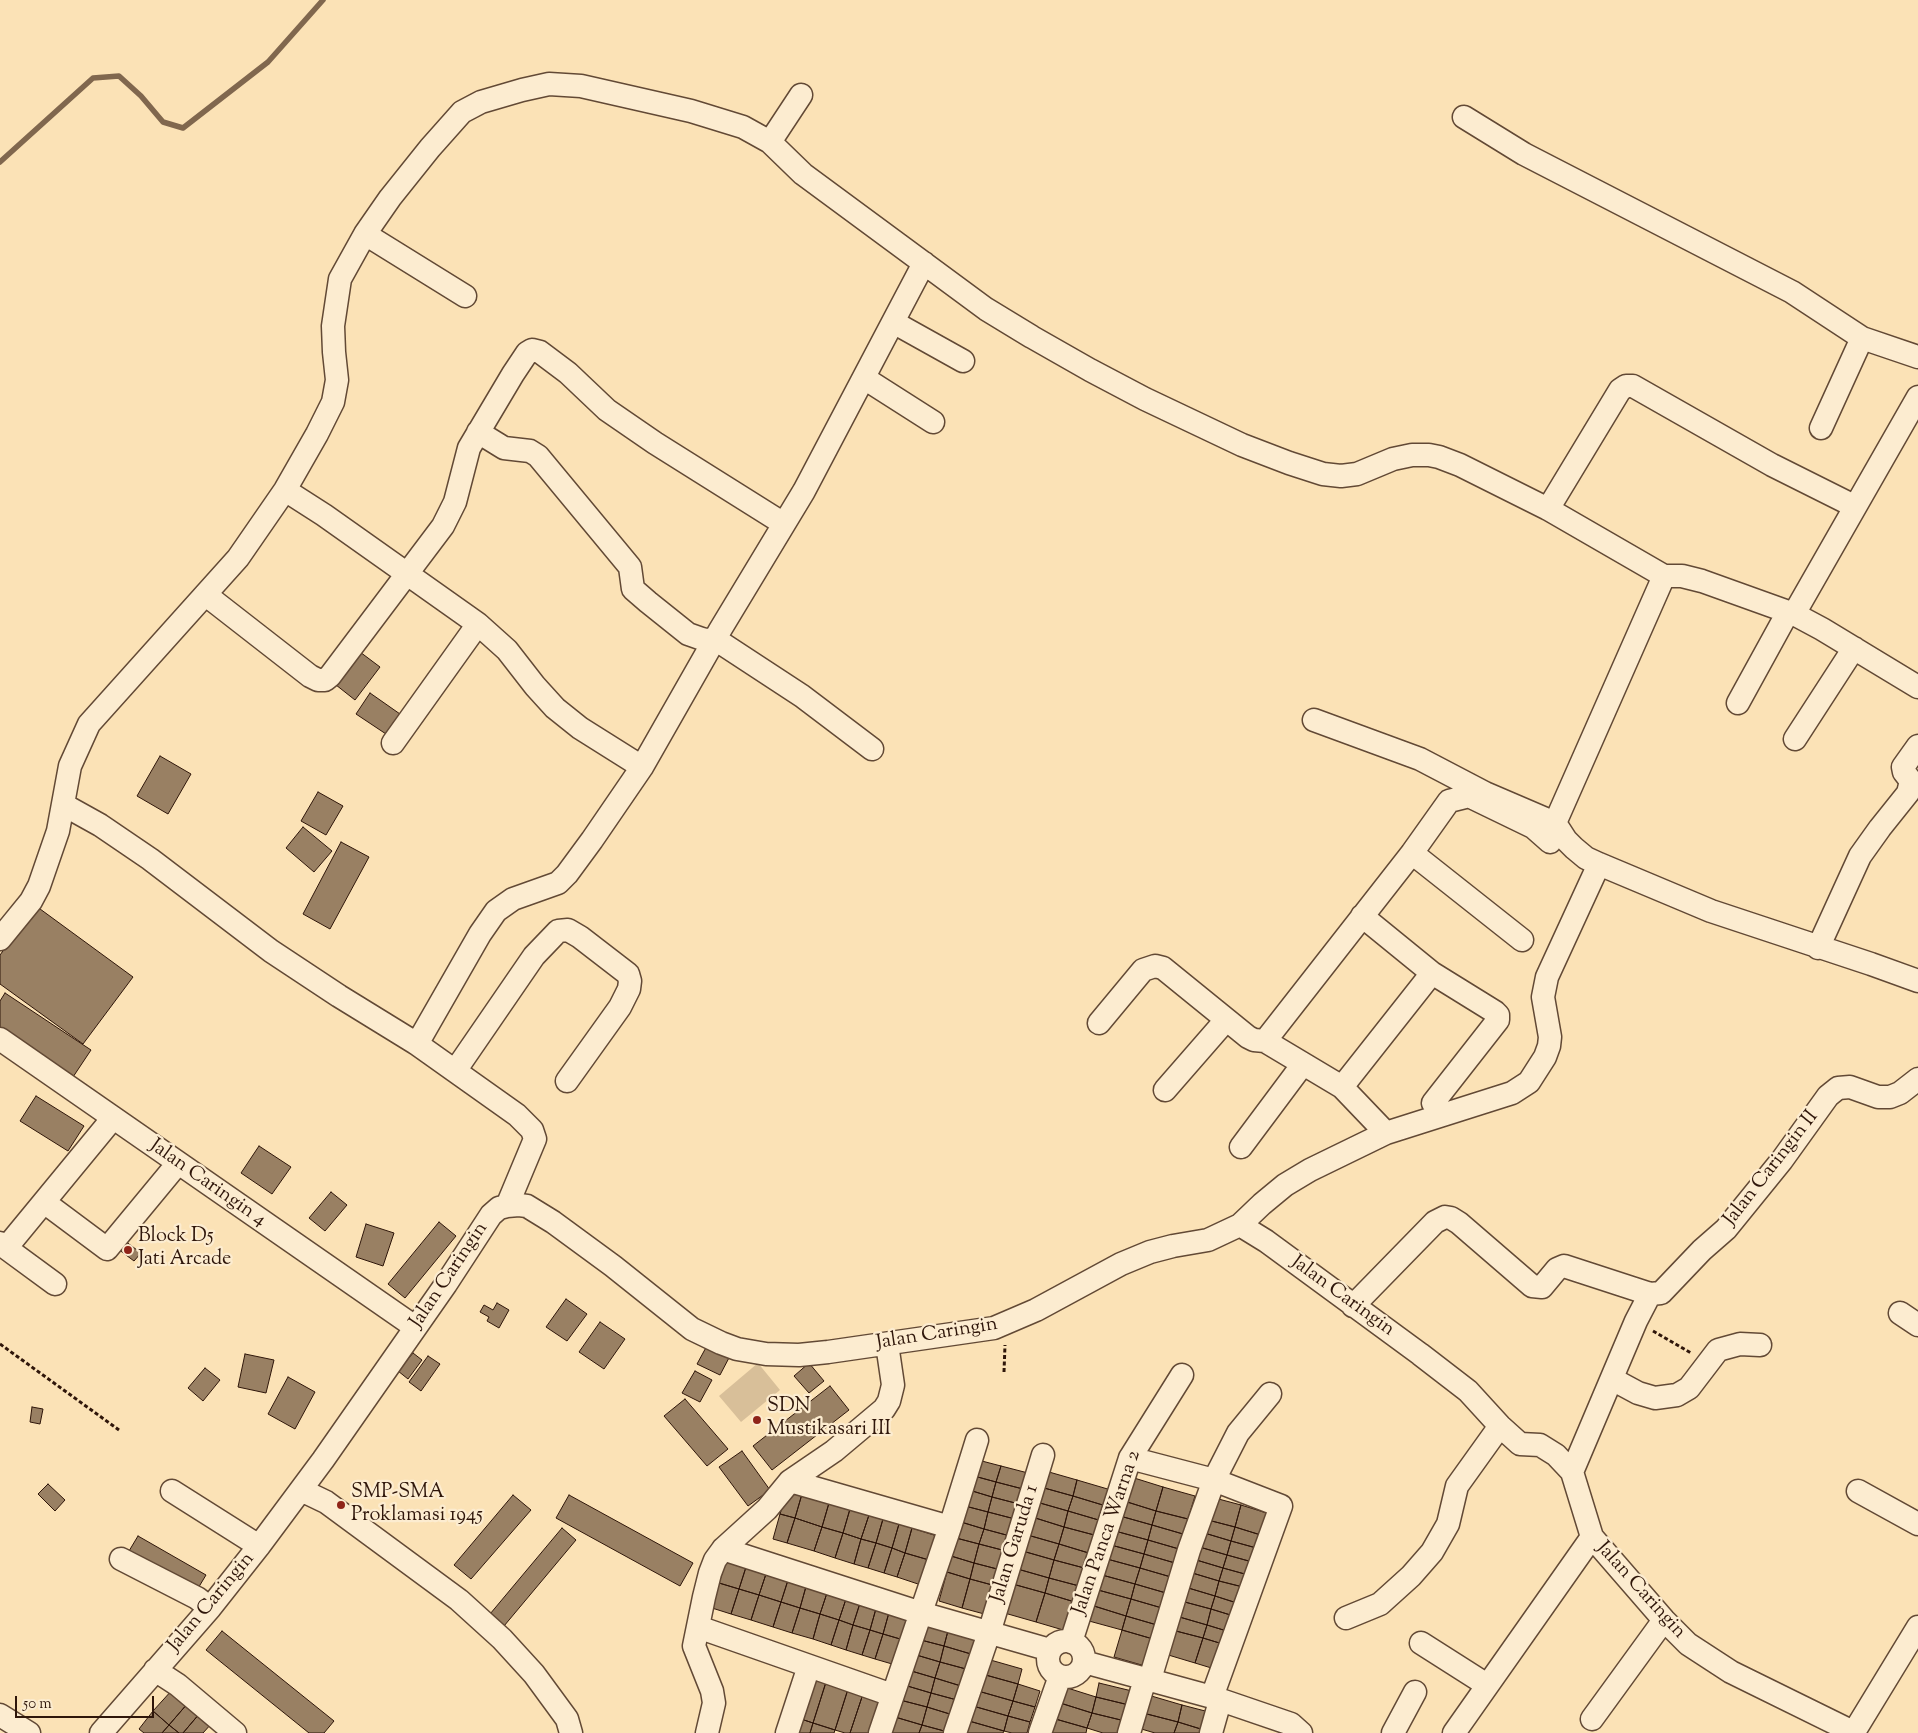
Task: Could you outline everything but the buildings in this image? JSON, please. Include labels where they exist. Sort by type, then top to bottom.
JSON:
[{"type":"street","points":[[0,939],[31,900],[39,886],[52,851],[64,805],[70,766],[89,724],[238,558],[285,490],[317,434],[333,402],[338,380],[333,326],[340,279],[365,234],[390,198],[462,112],[481,102],[550,84],[580,86],[712,117],[743,127],[770,142],[802,174],[986,308],[1040,342],[1145,399],[1250,448],[1323,474],[1341,476],[1356,474],[1392,459],[1412,455],[1429,455],[1460,465],[1548,509],[1664,576],[1682,576],[1702,581],[1791,613],[1918,687]]},
{"type":"street","points":[[770,142],[801,95]]},
{"type":"street","points":[[1464,117],[1524,154],[1792,292],[1862,338],[1915,349]]},
{"type":"street","points":[[365,234],[465,296]]},
{"type":"street","points":[[417,1044],[480,934],[496,911],[513,899],[558,882],[567,874],[642,767],[714,639],[825,453],[924,263]]},
{"type":"street","points":[[893,322],[963,361]]},
{"type":"street","points":[[1821,428],[1862,338]]},
{"type":"street","points":[[206,595],[310,676],[318,680],[325,680],[330,676],[443,526],[454,502],[469,448],[527,353],[532,350],[540,352],[568,373],[607,410],[655,443],[784,524]]},
{"type":"street","points":[[864,378],[934,422]]},
{"type":"street","points":[[1548,509],[1620,390],[1626,386],[1633,386],[1772,465],[1854,506]]},
{"type":"street","points":[[1738,703],[1918,397]]},
{"type":"street","points":[[478,432],[504,448],[534,452],[630,568],[632,584],[636,592],[688,634],[706,640],[714,639],[802,696],[872,749]]},
{"type":"street","points":[[285,490],[324,515],[478,624],[507,650],[555,708],[580,728],[642,767]]},
{"type":"street","points":[[1553,833],[1664,576]]},
{"type":"street","points":[[393,743],[478,624]]},
{"type":"street","points":[[1795,739],[1854,648]]},
{"type":"street","points":[[1314,720],[1420,759],[1485,793],[1566,840],[1586,858],[1599,864],[1711,911],[1918,981]]},
{"type":"street","points":[[1818,948],[1860,856],[1880,828],[1913,797],[1911,781],[1904,772],[1903,767],[1918,746]]},
{"type":"street","points":[[1265,1041],[1412,853],[1450,800],[1468,796],[1533,827],[1553,833]]},
{"type":"street","points":[[64,805],[100,825],[150,859],[271,951],[417,1044],[516,1115],[532,1130],[535,1140],[507,1206]]},
{"type":"street","points":[[1412,853],[1522,940]]},
{"type":"street","points":[[1240,1225],[1285,1185],[1310,1170],[1386,1133],[1512,1093],[1522,1088],[1533,1078],[1545,1056],[1550,1037],[1544,997],[1547,976],[1599,864]]},
{"type":"street","points":[[1362,916],[1432,973],[1498,1015],[1498,1020],[1433,1103]]},
{"type":"street","points":[[455,1071],[534,956],[558,931],[568,930],[628,974],[630,981],[629,989],[620,1007],[567,1081]]},
{"type":"street","points":[[1099,1023],[1143,970],[1155,966],[1163,968],[1248,1038],[1265,1041],[1342,1087],[1386,1133]]},
{"type":"street","points":[[1342,1087],[1432,973]]},
{"type":"street","points":[[1165,1090],[1226,1020]]},
{"type":"street","name":"Jalan Caringin 4","points":[[0,1039],[415,1327]]},
{"type":"street","points":[[1241,1147],[1303,1064]]},
{"type":"street","name":"Jalan Caringin II","points":[[1650,1294],[1661,1293],[1702,1250],[1726,1229],[1782,1160],[1828,1096],[1838,1088],[1850,1087],[1878,1097],[1890,1097],[1900,1093],[1918,1079]]},
{"type":"street","points":[[55,1284],[3,1246],[44,1202],[113,1118]]},
{"type":"street","points":[[44,1202],[107,1249],[174,1168]]},
{"type":"street","name":"Jalan Caringin","points":[[101,1733],[210,1608],[259,1546],[301,1490],[446,1284],[490,1215],[499,1208],[507,1206],[527,1206],[553,1222],[613,1266],[692,1329],[737,1349],[766,1354],[799,1355],[961,1334],[999,1326],[1036,1310],[1121,1264],[1150,1252],[1208,1240],[1240,1225],[1266,1241],[1420,1354],[1468,1392],[1520,1444],[1531,1444],[1547,1448],[1572,1472],[1592,1537],[1664,1620],[1688,1644],[1731,1672],[1854,1732]]},
{"type":"street","points":[[1353,1306],[1435,1222],[1445,1217],[1459,1223],[1532,1286],[1542,1287],[1557,1269],[1564,1266],[1650,1294],[1636,1322],[1572,1472]]},
{"type":"street","points":[[707,1733],[714,1703],[712,1691],[694,1646],[710,1573],[723,1549],[767,1509],[790,1481],[834,1451],[887,1405],[893,1392],[893,1385],[886,1344]]},
{"type":"street","points":[[1612,1379],[1638,1393],[1655,1398],[1677,1395],[1689,1388],[1714,1348],[1740,1344],[1760,1346]]},
{"type":"street","name":"Jalan Panca Warna 2","points":[[1060,1646],[1130,1458],[1182,1375]]},
{"type":"street","points":[[1129,1733],[1214,1480],[1238,1433],[1270,1394]]},
{"type":"street","points":[[1346,1618],[1380,1604],[1411,1576],[1432,1552],[1448,1524],[1457,1486],[1500,1426]]},
{"type":"street","points":[[880,1733],[950,1527],[977,1440]]},
{"type":"street","name":"Jalan Garuda 1","points":[[955,1733],[989,1633],[1043,1454]]},
{"type":"street","points":[[1130,1458],[1214,1480],[1281,1506],[1216,1699],[1211,1733]]},
{"type":"street","points":[[790,1481],[950,1527]]},
{"type":"street","points":[[301,1490],[326,1502],[459,1600],[502,1639],[534,1674],[567,1720],[571,1733]]},
{"type":"street","points":[[172,1491],[259,1546]]},
{"type":"street","points":[[1858,1491],[1918,1524]]},
{"type":"street","points":[[1454,1733],[1592,1537]]},
{"type":"street","points":[[723,1549],[989,1633],[1060,1646],[1076,1644],[1082,1651],[1084,1662],[1081,1669],[1075,1675],[1068,1677],[1060,1676],[1054,1673],[1048,1662],[1060,1646]]},
{"type":"street","points":[[121,1559],[197,1598],[210,1608]]},
{"type":"street","points":[[1592,1719],[1664,1620]]},
{"type":"street","points":[[698,1627],[892,1695]]},
{"type":"street","points":[[1854,1732],[1918,1627]]},
{"type":"street","points":[[1421,1643],[1487,1685]]},
{"type":"street","points":[[1084,1662],[1216,1699],[1293,1730]]},
{"type":"street","points":[[787,1733],[809,1666]]},
{"type":"street","points":[[155,1670],[178,1685],[235,1733]]},
{"type":"street","points":[[1040,1733],[1060,1676]]},
{"type":"street","points":[[1393,1733],[1415,1692]]},
{"type":"street","points":[[0,1715],[29,1733]]},
{"type":"path","points":[[1636,1322],[1714,1348]]},
{"type":"path","points":[[999,1326],[1006,1348],[1004,1372]]},
{"type":"path","points":[[0,1344],[119,1430]]},
{"type":"shaded area","points":[[758,1363],[780,1390],[741,1422],[719,1396]]},
{"type":"waterway","points":[[0,162],[93,78],[119,76],[141,96],[163,122],[183,128],[268,62],[323,0]]},
{"type":"place","name":"Block D5 Jati Arcade","points":[[128,1250]]},
{"type":"place","name":"SDN Mustikasari III","points":[[757,1420]]},
{"type":"place","name":"SMP-SMA Proklamasi 1945","points":[[341,1505]]}]
